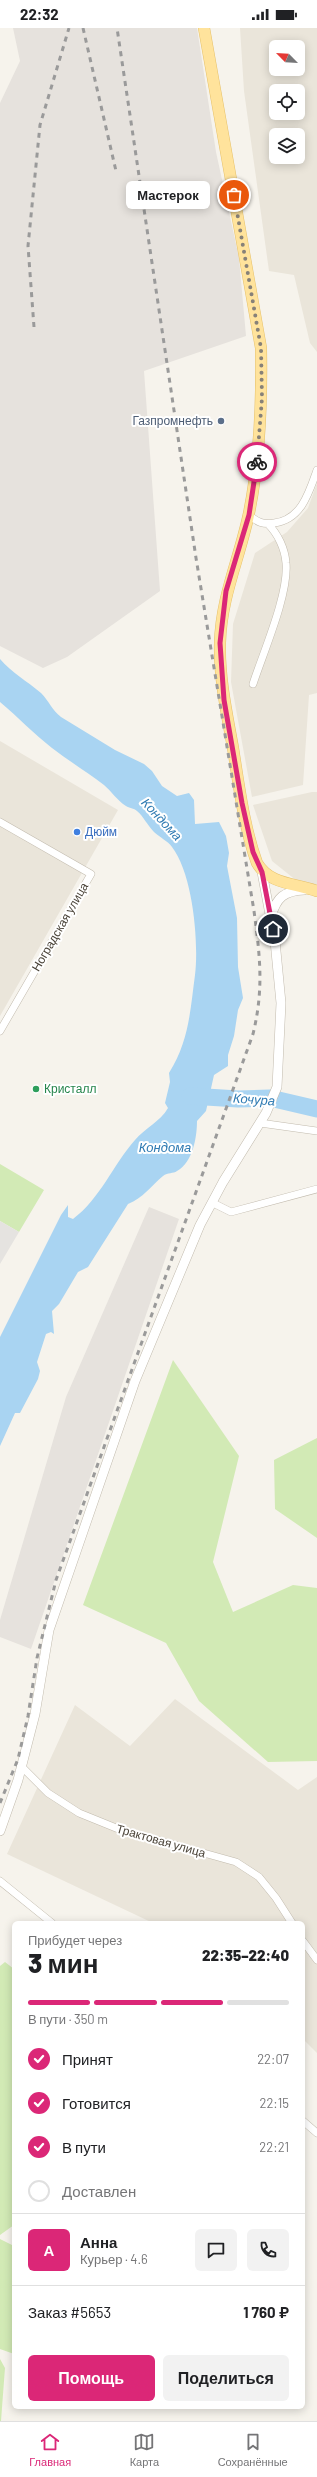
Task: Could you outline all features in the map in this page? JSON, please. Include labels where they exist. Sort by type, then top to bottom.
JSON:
[{"type":"main road","points":[[204,28],[261,348],[262,406],[258,450],[249,515],[226,591],[220,643],[224,700],[242,803],[253,852],[262,872],[280,882],[315,890]]},
{"type":"street","points":[[249,515],[257,522],[268,524],[284,522],[297,513],[309,493],[317,470]]},
{"type":"street","points":[[253,684],[280,602],[286,575],[283,548],[268,524]]},
{"type":"street","name":"Ноградская улица","points":[[0,822],[92,874],[0,1031]]},
{"type":"street","points":[[0,1831],[18,1780],[35,1714],[49,1630],[89,1510],[135,1381],[200,1225],[223,1182],[266,1113],[277,1087],[281,1003],[270,917],[262,872]]},
{"type":"street","points":[[270,917],[279,897],[285,892],[315,890]]},
{"type":"street","points":[[260,1123],[317,1131]]},
{"type":"street","points":[[213,1203],[231,1212],[317,1189]]},
{"type":"street","name":"Трактовая улица","points":[[21,1766],[48,1793],[79,1813],[121,1830],[236,1862],[259,1877],[276,1898],[291,1921]]},
{"type":"street","points":[[0,1881],[50,1921]]},
{"type":"street","points":[[305,1944],[317,1960]]},
{"type":"street","points":[[305,2123],[317,2133]]},
{"type":"shaded area","points":[[13,28],[197,28],[216,152],[239,258],[246,336],[144,371],[160,591],[67,657],[43,668],[0,646],[0,103],[20,61]]},
{"type":"shaded area","points":[[240,28],[317,28],[317,352],[310,343],[294,275],[269,271],[244,91]]},
{"type":"shaded area","points":[[317,483],[317,693],[309,695],[303,785],[252,797],[231,682],[233,624],[255,553],[287,532],[308,508]]},
{"type":"shaded area","points":[[0,741],[118,810],[0,1016]]},
{"type":"shaded area","points":[[317,792],[317,897],[272,861],[253,805]]},
{"type":"shaded area","points":[[149,1207],[179,1219],[31,1649],[0,1637],[0,1620],[66,1397]]},
{"type":"shaded area","points":[[0,1221],[19,1232],[0,1264]]},
{"type":"shaded area","points":[[175,1699],[298,1790],[317,1777],[317,2053],[305,2041],[305,1921],[149,1921],[7,1854],[75,1705],[130,1746]]},
{"type":"green space","points":[[0,1164],[44,1190],[19,1232],[0,1221]]},
{"type":"green space","points":[[173,1360],[239,1456],[213,1562],[233,1612],[293,1585],[317,1588],[317,1761],[268,1762],[199,1701],[166,1643],[83,1605]]},
{"type":"green space","points":[[317,1438],[317,1538],[275,1509],[274,1460]]},
{"type":"green space","points":[[5,1962],[12,1967],[12,2226],[0,2235],[0,1966]]},
{"type":"green space","points":[[0,2239],[12,2245],[12,2353],[0,2349]]},
{"type":"green space","points":[[0,2359],[5,2368],[1,2421],[0,2421]]},
{"type":"water","name":"Кондома","points":[[0,659],[15,673],[41,693],[61,717],[115,750],[144,764],[152,771],[162,786],[177,796],[189,793],[194,800],[195,824],[219,822],[226,836],[229,853],[227,866],[237,918],[238,967],[243,998],[238,1010],[234,1036],[228,1055],[228,1066],[214,1075],[206,1111],[197,1121],[195,1141],[187,1162],[175,1172],[163,1176],[143,1195],[128,1204],[88,1267],[78,1272],[59,1304],[52,1311],[54,1334],[51,1332],[46,1334],[37,1362],[40,1371],[38,1379],[20,1413],[15,1413],[0,1446],[0,1337],[61,1215],[68,1205],[68,1217],[73,1219],[83,1211],[99,1192],[135,1140],[157,1121],[168,1108],[165,1103],[170,1082],[169,1073],[181,1049],[188,1026],[195,975],[196,945],[190,891],[179,859],[172,847],[149,827],[137,811],[127,807],[104,785],[52,748],[0,702]]},
{"type":"waterway","name":"Кочура","points":[[190,1096],[238,1099],[270,1098],[317,1109]]},
{"type":"railway","points":[[34,327],[28,246],[40,125],[69,28]]},
{"type":"railway","points":[[83,28],[116,171]]},
{"type":"railway","points":[[0,1803],[18,1759],[28,1716],[37,1658],[56,1580],[253,1034],[259,1002],[260,987],[258,943],[254,911],[196,558],[117,28]]},
{"type":"way so far","points":[[234,195],[261,348],[262,398],[257,462]]},
{"type":"place","name":"Мастерок","points":[[234,195]]},
{"type":"place","name":"Газпромнефть","points":[[221,421]]},
{"type":"place","name":"Дюйм","points":[[77,832]]},
{"type":"place","name":"Кристалл","points":[[36,1089]]},
{"type":"route","points":[[257,462],[249,515],[226,591],[220,643],[224,700],[242,803],[253,852],[262,872],[273,929]]}]
